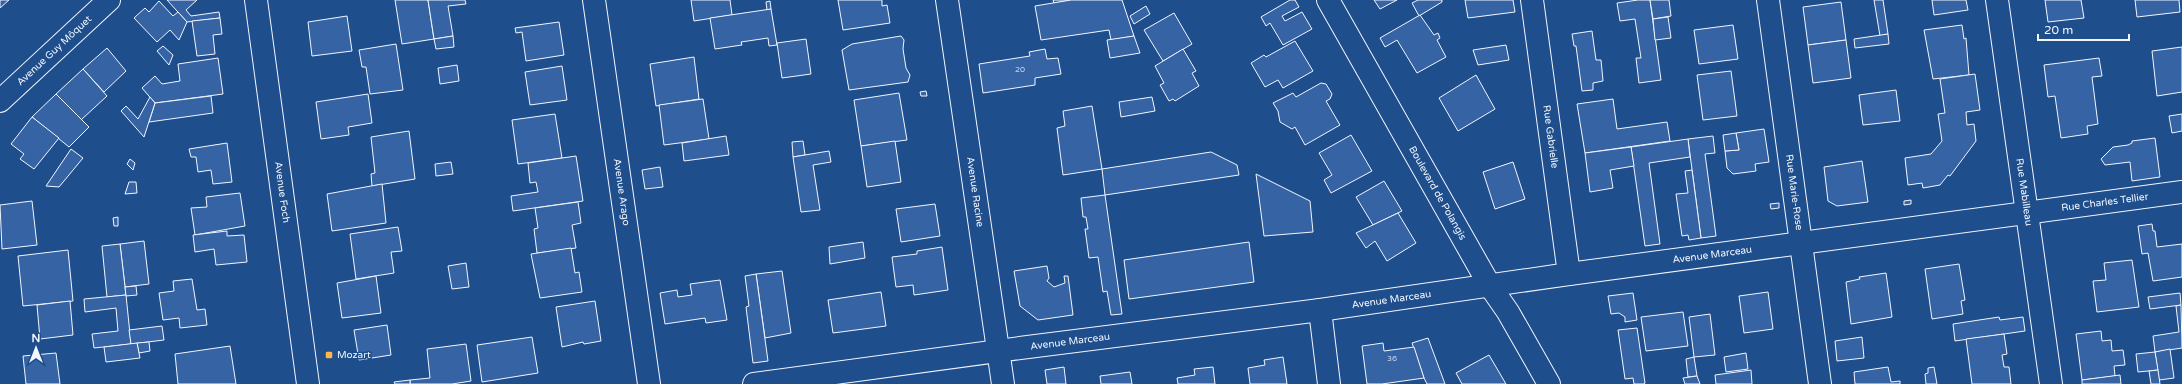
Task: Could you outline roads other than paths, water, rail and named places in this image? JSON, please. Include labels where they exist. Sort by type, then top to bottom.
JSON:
[{"type":"street","name":"Avenue Guy Môquet","points":[[0,101],[109,0]]},
{"type":"street","name":"Avenue Foch","points":[[256,0],[308,384]]},
{"type":"street","name":"Avenue Arago","points":[[594,0],[649,384]]},
{"type":"street","name":"Avenue Racine","points":[[946,0],[1003,384]]},
{"type":"street","name":"Boulevard de Polangis","points":[[1328,0],[1490,286],[1508,312],[1549,384]]},
{"type":"street","name":"Rue Gabrielle","points":[[1532,0],[1569,274]]},
{"type":"street","name":"Rue Marie-Rose","points":[[1768,0],[1820,384]]},
{"type":"street","name":"Rue Mabilleau","points":[[1997,0],[2051,384]]},
{"type":"street","name":"Rue Charles Tellier","points":[[2028,212],[2182,192]]},
{"type":"street","name":"Avenue Marceau","points":[[754,384],[1320,310],[1569,274],[1802,244],[2028,212]]},
{"type":"street","points":[[1320,310],[1329,384]]},
{"type":"place","name":"Mozart","points":[[329,355]]}]
